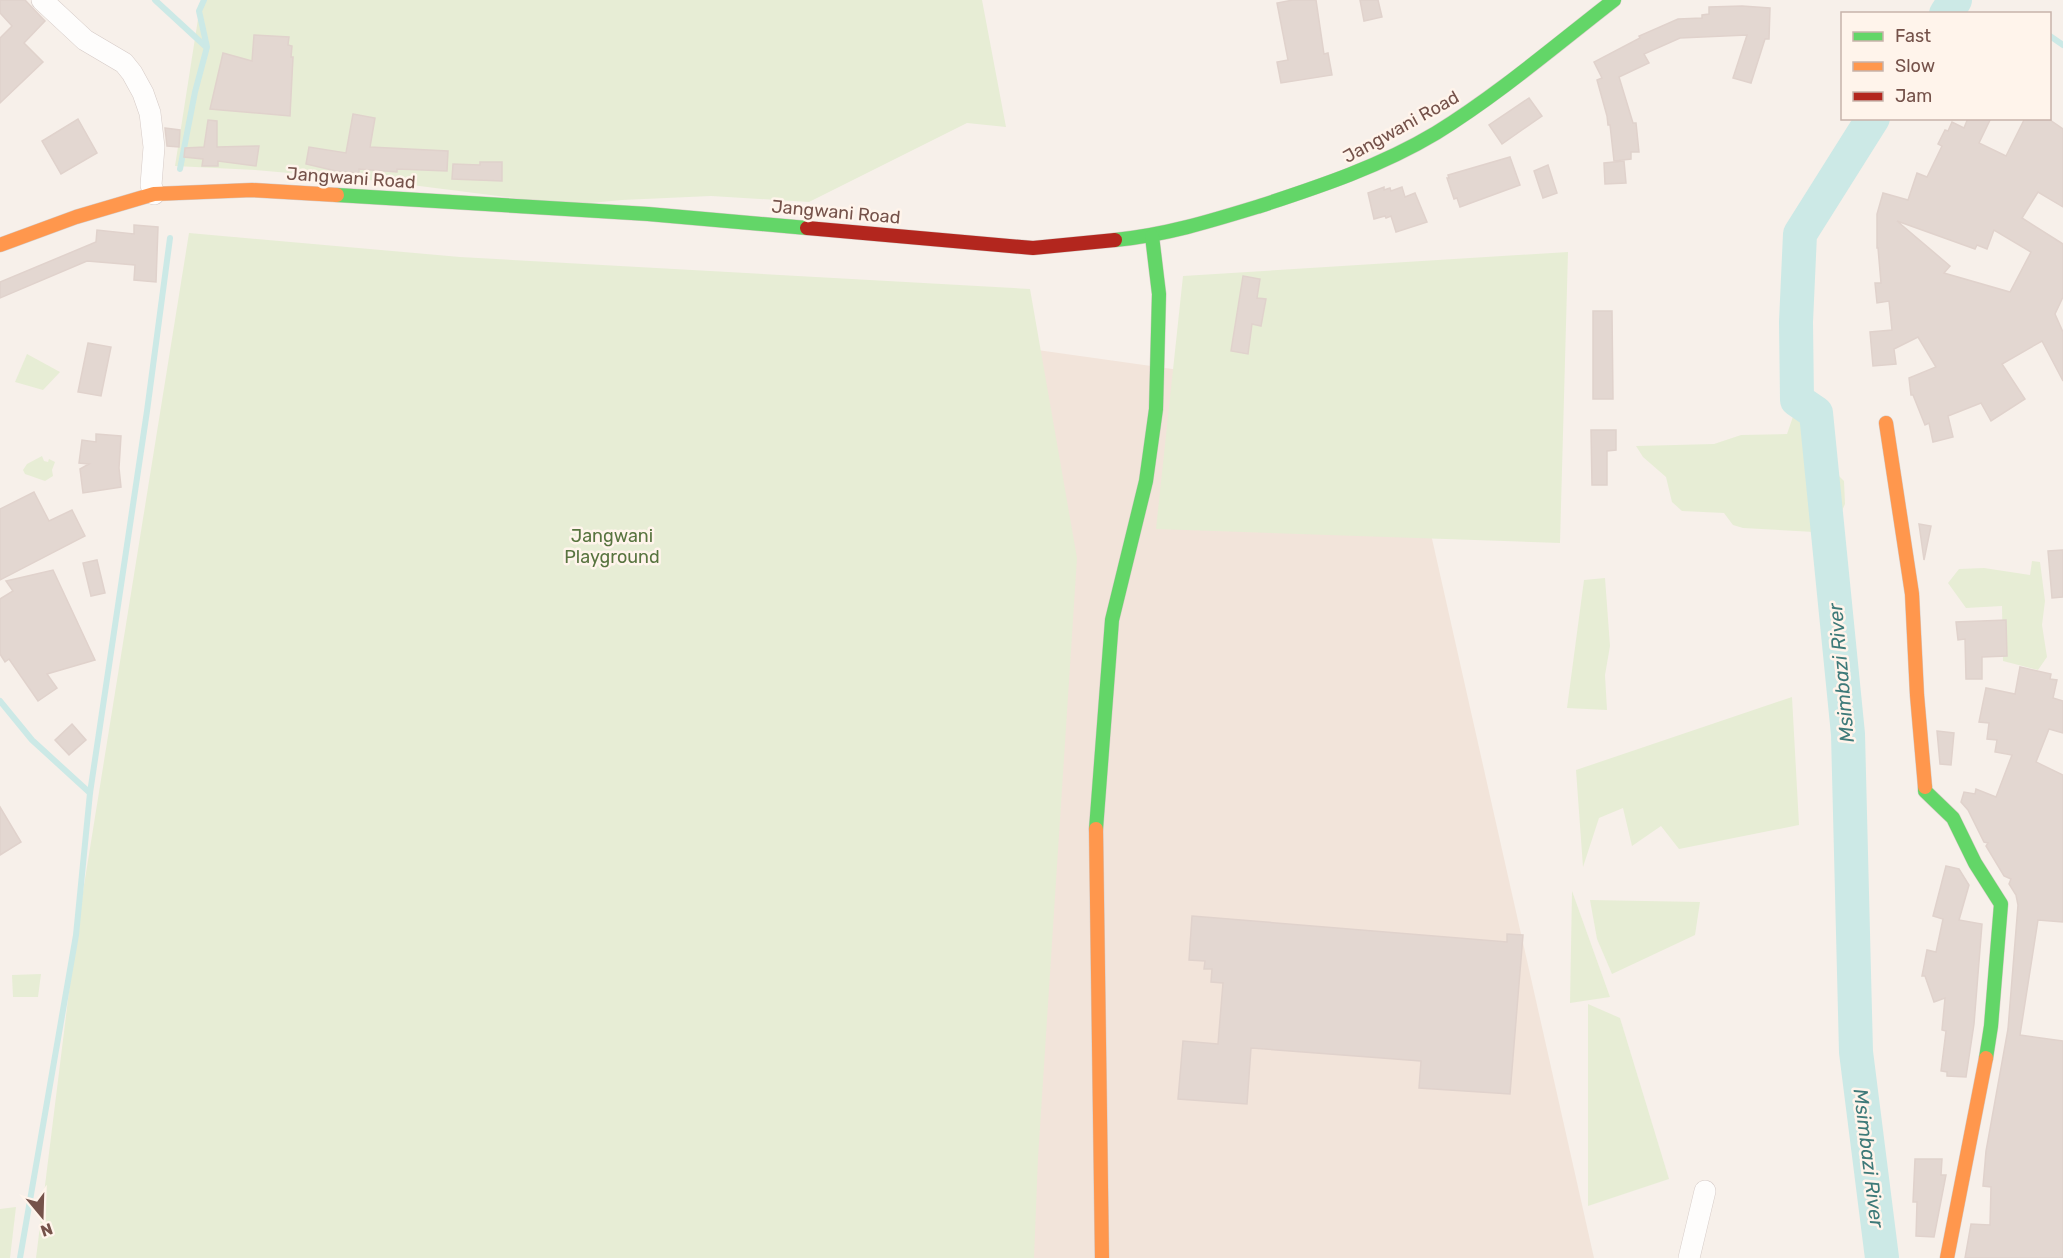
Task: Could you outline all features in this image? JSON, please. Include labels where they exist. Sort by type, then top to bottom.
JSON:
[{"type":"street","points":[[42,0],[85,40],[124,63],[143,93],[150,113],[154,147],[151,185],[154,194]]},
{"type":"street","name":"Jangwani Road","points":[[0,245],[154,194],[252,190],[648,214],[1033,248],[1152,236],[1217,219],[1332,183],[1384,160],[1435,133],[1492,95],[1614,0]]},
{"type":"street","points":[[1101,1258],[1095,842],[1112,620],[1146,481],[1156,409],[1159,294],[1152,236]]},
{"type":"street","points":[[1886,423],[1912,594],[1925,791],[1953,818],[1974,863],[2001,904],[1991,1026],[1982,1085],[1947,1258]]},
{"type":"street","points":[[1689,1258],[1705,1191]]},
{"type":"shaded area","points":[[232,237],[1401,401],[1594,1258],[162,1258]]},
{"type":"green space","points":[[201,0],[982,0],[1006,127],[967,123],[809,202],[711,196],[569,205],[380,181],[255,170],[175,166]]},
{"type":"green space","name":"Jangwani Playground","points":[[189,233],[460,257],[1030,289],[1077,558],[1038,1158],[1034,1258],[36,1258],[76,935]]},
{"type":"green space","points":[[1568,252],[1560,543],[1156,529],[1183,276]]},
{"type":"green space","points":[[27,354],[60,372],[43,390],[15,382]]},
{"type":"green space","points":[[1797,405],[1810,414],[1807,437],[1812,457],[1826,463],[1844,481],[1845,504],[1832,533],[1743,528],[1733,525],[1724,513],[1682,511],[1672,502],[1666,477],[1643,457],[1636,446],[1714,444],[1741,435],[1787,434]]},
{"type":"green space","points":[[42,456],[44,461],[48,462],[49,459],[55,462],[52,470],[53,476],[45,481],[25,474],[23,470],[27,464]]},
{"type":"green space","points":[[2032,561],[2040,562],[2045,601],[2042,625],[2047,657],[2038,670],[2003,661],[2002,606],[1966,608],[1948,583],[1959,569],[1984,568],[2030,575]]},
{"type":"green space","points":[[1605,578],[1610,646],[1605,675],[1607,710],[1567,708],[1584,580]]},
{"type":"green space","points":[[1792,697],[1799,825],[1679,849],[1661,826],[1632,846],[1623,808],[1599,818],[1583,867],[1576,770]]},
{"type":"green space","points":[[1572,891],[1610,997],[1570,1003]]},
{"type":"green space","points":[[1590,900],[1700,902],[1695,935],[1612,974],[1597,939]]},
{"type":"green space","points":[[41,974],[38,997],[13,997],[12,975]]},
{"type":"green space","points":[[1588,1004],[1620,1018],[1669,1179],[1588,1206]]},
{"type":"green space","points":[[16,1207],[10,1258],[0,1258],[0,1209]]},
{"type":"building","points":[[0,0],[25,0],[45,21],[24,43],[43,62],[0,103],[0,38],[12,26],[0,13]]},
{"type":"building","points":[[1316,0],[1324,54],[1328,53],[1332,75],[1281,83],[1277,62],[1288,60],[1277,3]]},
{"type":"building","points":[[1360,0],[1378,0],[1382,17],[1364,21]]},
{"type":"building","points":[[1709,7],[1770,8],[1769,39],[1765,39],[1751,83],[1733,78],[1747,35],[1680,38],[1644,54],[1649,63],[1619,77],[1633,123],[1636,123],[1639,152],[1631,152],[1631,159],[1614,161],[1610,125],[1608,125],[1597,80],[1602,78],[1594,62],[1640,38],[1639,36],[1678,19],[1702,18],[1702,15],[1709,14]]},
{"type":"building","points":[[254,35],[289,37],[288,45],[292,46],[291,57],[293,57],[290,116],[210,109],[223,53],[252,61]]},
{"type":"building","points":[[1529,98],[1542,116],[1502,144],[1489,125]]},
{"type":"building","points":[[353,114],[375,118],[370,147],[448,151],[447,171],[397,169],[397,172],[359,169],[359,173],[336,171],[306,164],[309,147],[346,153]]},
{"type":"building","points":[[78,119],[97,153],[61,174],[42,141]]},
{"type":"building","points":[[208,120],[217,121],[217,147],[259,146],[256,166],[218,161],[218,166],[202,166],[203,159],[184,157],[185,148],[204,147]]},
{"type":"building","points":[[1967,120],[1990,120],[1979,143],[2006,156],[2024,120],[2050,120],[2063,129],[2063,207],[2038,192],[2022,218],[2063,244],[2063,297],[2055,314],[2063,332],[2063,381],[2042,341],[2002,364],[2025,399],[1991,421],[1981,403],[1948,416],[1953,437],[1933,442],[1929,423],[1925,425],[1913,395],[1911,395],[1909,378],[1936,367],[1918,337],[1894,349],[1896,364],[1873,366],[1870,332],[1892,330],[1889,301],[1877,303],[1875,283],[1881,283],[1877,248],[1877,214],[1883,193],[1908,200],[1917,173],[1927,177],[1942,146],[1938,144],[1952,122],[1964,128]],"holes":[[[1897,221],[1975,249],[1977,245],[1987,249],[1994,230],[2031,252],[2010,292],[1944,273],[1950,266]]]},
{"type":"building","points":[[165,128],[180,130],[179,147],[167,146]]},
{"type":"building","points":[[1510,157],[1520,185],[1460,207],[1457,198],[1454,199],[1448,175]]},
{"type":"building","points":[[1624,161],[1626,183],[1605,184],[1604,163]]},
{"type":"building","points":[[480,162],[502,162],[502,181],[452,179],[453,164],[480,165]]},
{"type":"building","points":[[1548,165],[1557,193],[1543,198],[1534,171]]},
{"type":"building","points":[[1384,187],[1384,190],[1390,188],[1391,191],[1402,187],[1405,197],[1415,193],[1427,222],[1396,232],[1391,216],[1374,219],[1368,193]]},
{"type":"building","points":[[134,225],[158,227],[156,282],[134,280],[135,265],[87,261],[0,298],[0,282],[96,242],[97,230],[134,234]]},
{"type":"building","points":[[1243,276],[1260,279],[1257,298],[1266,299],[1261,326],[1252,324],[1248,354],[1231,351]]},
{"type":"building","points":[[1593,311],[1612,311],[1613,399],[1593,399]]},
{"type":"building","points":[[88,343],[111,347],[101,396],[78,392]]},
{"type":"building","points":[[1591,430],[1616,430],[1616,450],[1607,451],[1607,485],[1592,485]]},
{"type":"building","points":[[96,434],[121,436],[119,468],[121,487],[83,493],[80,469],[89,464],[79,463],[82,440],[96,442]]},
{"type":"building","points":[[34,492],[49,521],[72,510],[85,536],[0,580],[0,509]]},
{"type":"building","points":[[1919,524],[1931,526],[1924,560]]},
{"type":"building","points":[[2063,550],[2063,597],[2052,598],[2048,551]]},
{"type":"building","points":[[97,560],[105,593],[91,596],[83,563]]},
{"type":"building","points":[[53,570],[95,660],[47,674],[57,688],[38,701],[9,659],[5,662],[0,654],[0,599],[13,591],[6,581]]},
{"type":"building","points":[[2006,620],[2007,656],[1982,657],[1982,679],[1966,679],[1965,639],[1958,640],[1956,622]]},
{"type":"building","points":[[2020,667],[2051,674],[2050,679],[2057,680],[2053,698],[2063,701],[2063,733],[2049,729],[2036,762],[2063,775],[2063,922],[2038,920],[2020,1035],[2063,1041],[2063,1258],[1965,1258],[1971,1224],[1990,1225],[1991,1187],[1983,1186],[1986,1151],[2008,1029],[2018,905],[2016,895],[2009,884],[2011,879],[2004,876],[1986,846],[1988,843],[1984,842],[1968,810],[1961,802],[1964,792],[1975,794],[1976,789],[1996,797],[2012,755],[1995,752],[1997,740],[1987,739],[1989,723],[1979,722],[1986,688],[2015,694]]},
{"type":"building","points":[[72,724],[86,740],[69,755],[55,740]]},
{"type":"building","points":[[1937,731],[1954,733],[1951,765],[1940,764]]},
{"type":"building","points":[[0,807],[21,842],[0,855]]},
{"type":"building","points":[[1946,866],[1959,869],[1969,885],[1959,920],[1982,924],[1974,1024],[1966,1077],[1947,1076],[1947,1072],[1941,1071],[1946,1031],[1942,1030],[1945,998],[1934,1002],[1925,976],[1922,976],[1927,950],[1936,952],[1943,919],[1933,916]]},
{"type":"building","points":[[1192,916],[1507,942],[1507,934],[1523,935],[1510,1094],[1419,1088],[1421,1061],[1251,1048],[1247,1104],[1178,1099],[1183,1041],[1218,1044],[1223,983],[1211,982],[1212,969],[1204,969],[1205,961],[1189,960]]},
{"type":"building","points":[[1915,1159],[1942,1159],[1941,1175],[1946,1175],[1934,1237],[1916,1236],[1917,1202],[1913,1202]]},
{"type":"waterway","points":[[155,0],[205,46]]},
{"type":"waterway","points":[[180,169],[195,92],[207,47],[199,11],[204,0]]},
{"type":"waterway","name":"Msimbazi River","points":[[1947,12],[1955,0]]},
{"type":"waterway","points":[[2051,37],[2063,45]]},
{"type":"waterway","name":"Msimbazi River","points":[[1872,120],[1800,234],[1796,322],[1797,400],[1816,413],[1848,734],[1856,1052],[1882,1258]]},
{"type":"waterway","points":[[20,1258],[76,935],[90,793],[147,411],[170,238]]},
{"type":"waterway","points":[[0,701],[32,740],[90,793]]},
{"type":"traffic: fast","points":[[1115,240],[1170,231],[1242,212],[1328,183],[1394,156],[1436,133],[1482,102],[1614,0]]},
{"type":"traffic: fast","points":[[337,195],[648,214],[807,228]]},
{"type":"traffic: fast","points":[[1096,829],[1112,620],[1146,481],[1156,409],[1159,294],[1152,236]]},
{"type":"traffic: fast","points":[[1925,787],[1925,791],[1953,818],[1975,863],[2001,904],[1991,1026],[1986,1058]]},
{"type":"traffic: slow","points":[[0,245],[76,217],[154,194],[252,190],[337,195]]},
{"type":"traffic: slow","points":[[1886,423],[1912,594],[1925,787]]},
{"type":"traffic: slow","points":[[1096,829],[1102,1258]]},
{"type":"traffic: slow","points":[[1947,1258],[1986,1058]]},
{"type":"traffic: jam","points":[[807,228],[1033,248],[1115,240]]}]
